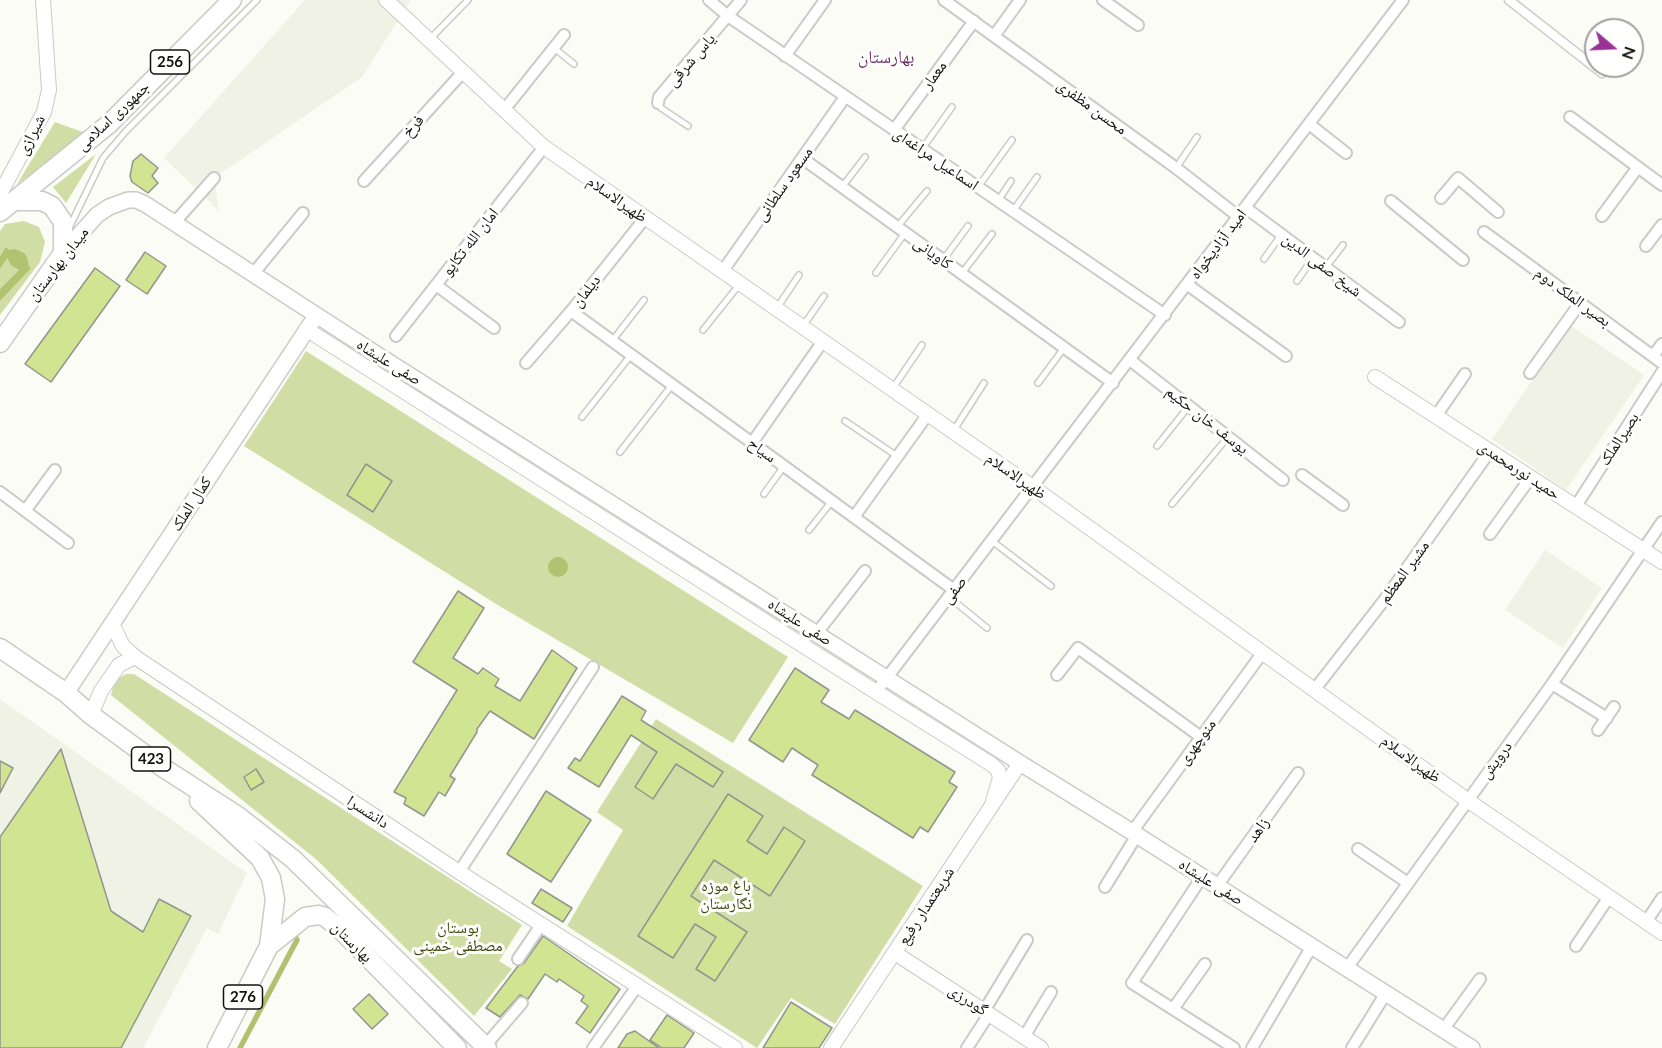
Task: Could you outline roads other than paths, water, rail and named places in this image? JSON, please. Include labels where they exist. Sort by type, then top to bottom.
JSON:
[{"type":"main road","name":"جمهوری اسلامی","points":[[5,202],[109,124],[231,0]]},
{"type":"main road","name":"میدان بهارستان","points":[[0,343],[64,246],[97,215],[109,207],[128,200]]},
{"type":"main road","name":"صفی علیشاه","points":[[128,200],[136,200],[145,204],[176,222],[316,316],[1472,1048]]},
{"type":"main road","points":[[5,202],[42,201],[52,206],[63,222],[64,246]]},
{"type":"main road","name":"کمال الملک","points":[[66,693],[316,316]]},
{"type":"main road","name":"بهارستان","points":[[0,648],[66,693],[91,715],[162,767],[238,816],[292,859],[486,1047]]},
{"type":"main road","name":"بهارستان","points":[[162,767],[255,853],[268,870],[275,899],[269,946]]},
{"type":"main road","name":"بهارستان","points":[[269,946],[304,917],[319,915],[325,917],[339,928],[457,1048]]},
{"type":"main road","name":"276","points":[[217,1048],[269,946]]},
{"type":"street","name":"شیرازی","points":[[5,202],[44,112],[49,90],[43,0]]},
{"type":"street","name":"ظهیرالاسلام","points":[[386,0],[544,147],[1034,488],[1467,800],[1662,933]]},
{"type":"street","name":"اسماعیل مراغه‌ای","points":[[709,0],[785,56],[1165,315]]},
{"type":"street","name":"یاس شرقی","points":[[658,103],[659,97],[741,0]]},
{"type":"street","points":[[785,56],[825,0]]},
{"type":"street","name":"محسن مظفری","points":[[944,0],[1242,213]]},
{"type":"street","points":[[994,36],[1020,0]]},
{"type":"street","points":[[1103,0],[1138,25]]},
{"type":"street","name":"امید آزادیخواه","points":[[1034,488],[1404,0]]},
{"type":"street","points":[[1509,0],[1584,59]]},
{"type":"street","name":"معمار","points":[[894,130],[974,21]]},
{"type":"street","points":[[504,110],[564,35]]},
{"type":"street","name":"فرخ","points":[[364,181],[463,72]]},
{"type":"street","name":"مسعود سلطانی","points":[[722,272],[845,97]]},
{"type":"street","points":[[1570,117],[1662,185]]},
{"type":"street","points":[[1309,124],[1346,153]]},
{"type":"street","name":"امان الله تکاپو","points":[[396,336],[544,147]]},
{"type":"street","name":"کاویانی","points":[[802,158],[1113,383]]},
{"type":"street","points":[[1602,216],[1638,167]]},
{"type":"street","points":[[176,222],[214,178]]},
{"type":"street","points":[[1441,198],[1458,178],[1498,212]]},
{"type":"street","points":[[1391,201],[1463,260]]},
{"type":"street","points":[[253,273],[303,213]]},
{"type":"street","name":"شیخ صفی الدین","points":[[1242,213],[1281,235],[1399,322]]},
{"type":"street","name":"دیلمان","points":[[526,363],[645,218]]},
{"type":"street","points":[[1646,246],[1662,225]]},
{"type":"street","name":"بصیر الملک دوم","points":[[1484,232],[1658,360]]},
{"type":"street","points":[[436,285],[494,328]]},
{"type":"street","points":[[1188,285],[1286,356]]},
{"type":"street","points":[[1530,373],[1580,303]]},
{"type":"street","name":"سیاح","points":[[571,311],[854,517],[952,593]]},
{"type":"street","name":"صفی علیشاه","points":[[306,329],[995,767],[1000,778],[993,801]]},
{"type":"street","points":[[753,443],[823,341]]},
{"type":"street","points":[[1658,360],[1662,344]]},
{"type":"street","name":"یوسف خان حکیم","points":[[1130,360],[1283,480]]},
{"type":"street","name":"بصیرالملک","points":[[1576,506],[1662,372]]},
{"type":"street","points":[[1436,416],[1465,374]]},
{"type":"street","name":"حمید نورمحمدی","points":[[1375,377],[1662,562]]},
{"type":"street","points":[[854,517],[928,414]]},
{"type":"street","name":"مشیر المعظم","points":[[1316,689],[1385,599],[1490,451]]},
{"type":"street","points":[[25,511],[55,470]]},
{"type":"street","points":[[1302,475],[1342,505]]},
{"type":"street","points":[[1490,534],[1531,477]]},
{"type":"street","name":"صفی","points":[[876,692],[1034,488]]},
{"type":"street","points":[[0,492],[69,543]]},
{"type":"street","name":"درویش","points":[[1347,968],[1552,684],[1662,522]]},
{"type":"street","points":[[817,633],[865,571]]},
{"type":"street","name":"دانشسرا","points":[[112,624],[123,646],[135,657],[459,872],[735,1048]]},
{"type":"street","points":[[1057,675],[1078,648],[1201,737]]},
{"type":"street","name":"منوچهری","points":[[1105,887],[1134,834],[1263,652]]},
{"type":"street","points":[[91,715],[101,691],[119,665],[135,657]]},
{"type":"street","points":[[459,872],[593,667]]},
{"type":"street","points":[[1552,684],[1607,718]]},
{"type":"street","points":[[1598,730],[1614,707]]},
{"type":"street","name":"شریعتمدار رفیع","points":[[831,1048],[1020,763]]},
{"type":"street","name":"زاهد","points":[[1217,886],[1298,773]]},
{"type":"street","points":[[1358,849],[1408,883]]},
{"type":"street","points":[[1202,877],[1132,983],[1234,1048]]},
{"type":"street","points":[[1576,946],[1609,897]]},
{"type":"street","points":[[1646,922],[1662,898]]},
{"type":"street","points":[[518,959],[541,925]]},
{"type":"street","points":[[967,1048],[1027,940]]},
{"type":"street","points":[[1252,1048],[1312,946]]},
{"type":"street","name":"گودرزی","points":[[895,953],[1041,1048]]},
{"type":"street","points":[[1173,1010],[1205,964]]},
{"type":"street","points":[[1443,1030],[1480,979]]},
{"type":"street","points":[[592,1048],[638,985]]},
{"type":"street","points":[[1024,1037],[1051,992]]},
{"type":"street","points":[[1352,1048],[1386,993]]},
{"type":"street","points":[[486,1047],[522,1003]]},
{"type":"lane","points":[[64,246],[103,158],[126,131],[257,0]]},
{"type":"lane","points":[[429,40],[468,0]]},
{"type":"lane","points":[[553,47],[574,64]]},
{"type":"lane","name":"یاس شرقی","points":[[658,103],[661,108],[688,126]]},
{"type":"lane","points":[[922,149],[952,107]]},
{"type":"lane","points":[[1176,168],[1197,137]]},
{"type":"lane","points":[[978,187],[1012,140]]},
{"type":"lane","points":[[842,187],[866,157]]},
{"type":"lane","points":[[1013,211],[1037,177]]},
{"type":"lane","points":[[998,201],[1011,181]]},
{"type":"lane","points":[[876,273],[927,191]]},
{"type":"lane","points":[[943,260],[968,226]]},
{"type":"lane","points":[[962,273],[992,234]]},
{"type":"lane","points":[[1264,259],[1281,235]]},
{"type":"lane","points":[[1326,267],[1343,245]]},
{"type":"lane","points":[[1297,281],[1313,258]]},
{"type":"lane","points":[[776,309],[799,275]]},
{"type":"lane","points":[[703,330],[740,284]]},
{"type":"lane","points":[[802,327],[824,296]]},
{"type":"lane","points":[[612,341],[644,300]]},
{"type":"lane","points":[[892,389],[922,345]]},
{"type":"lane","points":[[1038,383],[1064,348]]},
{"type":"lane","points":[[582,417],[631,355]]},
{"type":"lane","points":[[953,432],[984,383]]},
{"type":"lane","points":[[620,452],[672,385]]},
{"type":"lane","points":[[1157,446],[1189,406]]},
{"type":"lane","points":[[844,421],[897,456]]},
{"type":"lane","points":[[1172,504],[1228,437]]},
{"type":"lane","points":[[764,494],[784,466]]},
{"type":"lane","points":[[809,530],[832,501]]},
{"type":"lane","points":[[992,541],[1051,586]]},
{"type":"lane","points":[[952,593],[987,628]]},
{"type":"district","name":"بهارستان","points":[[886,57]]},
{"type":"park label","name":"باغ موزه نگارستان","points":[[726,895]]},
{"type":"park label","name":"بوستان مصطفی خمینی","points":[[458,937]]}]
